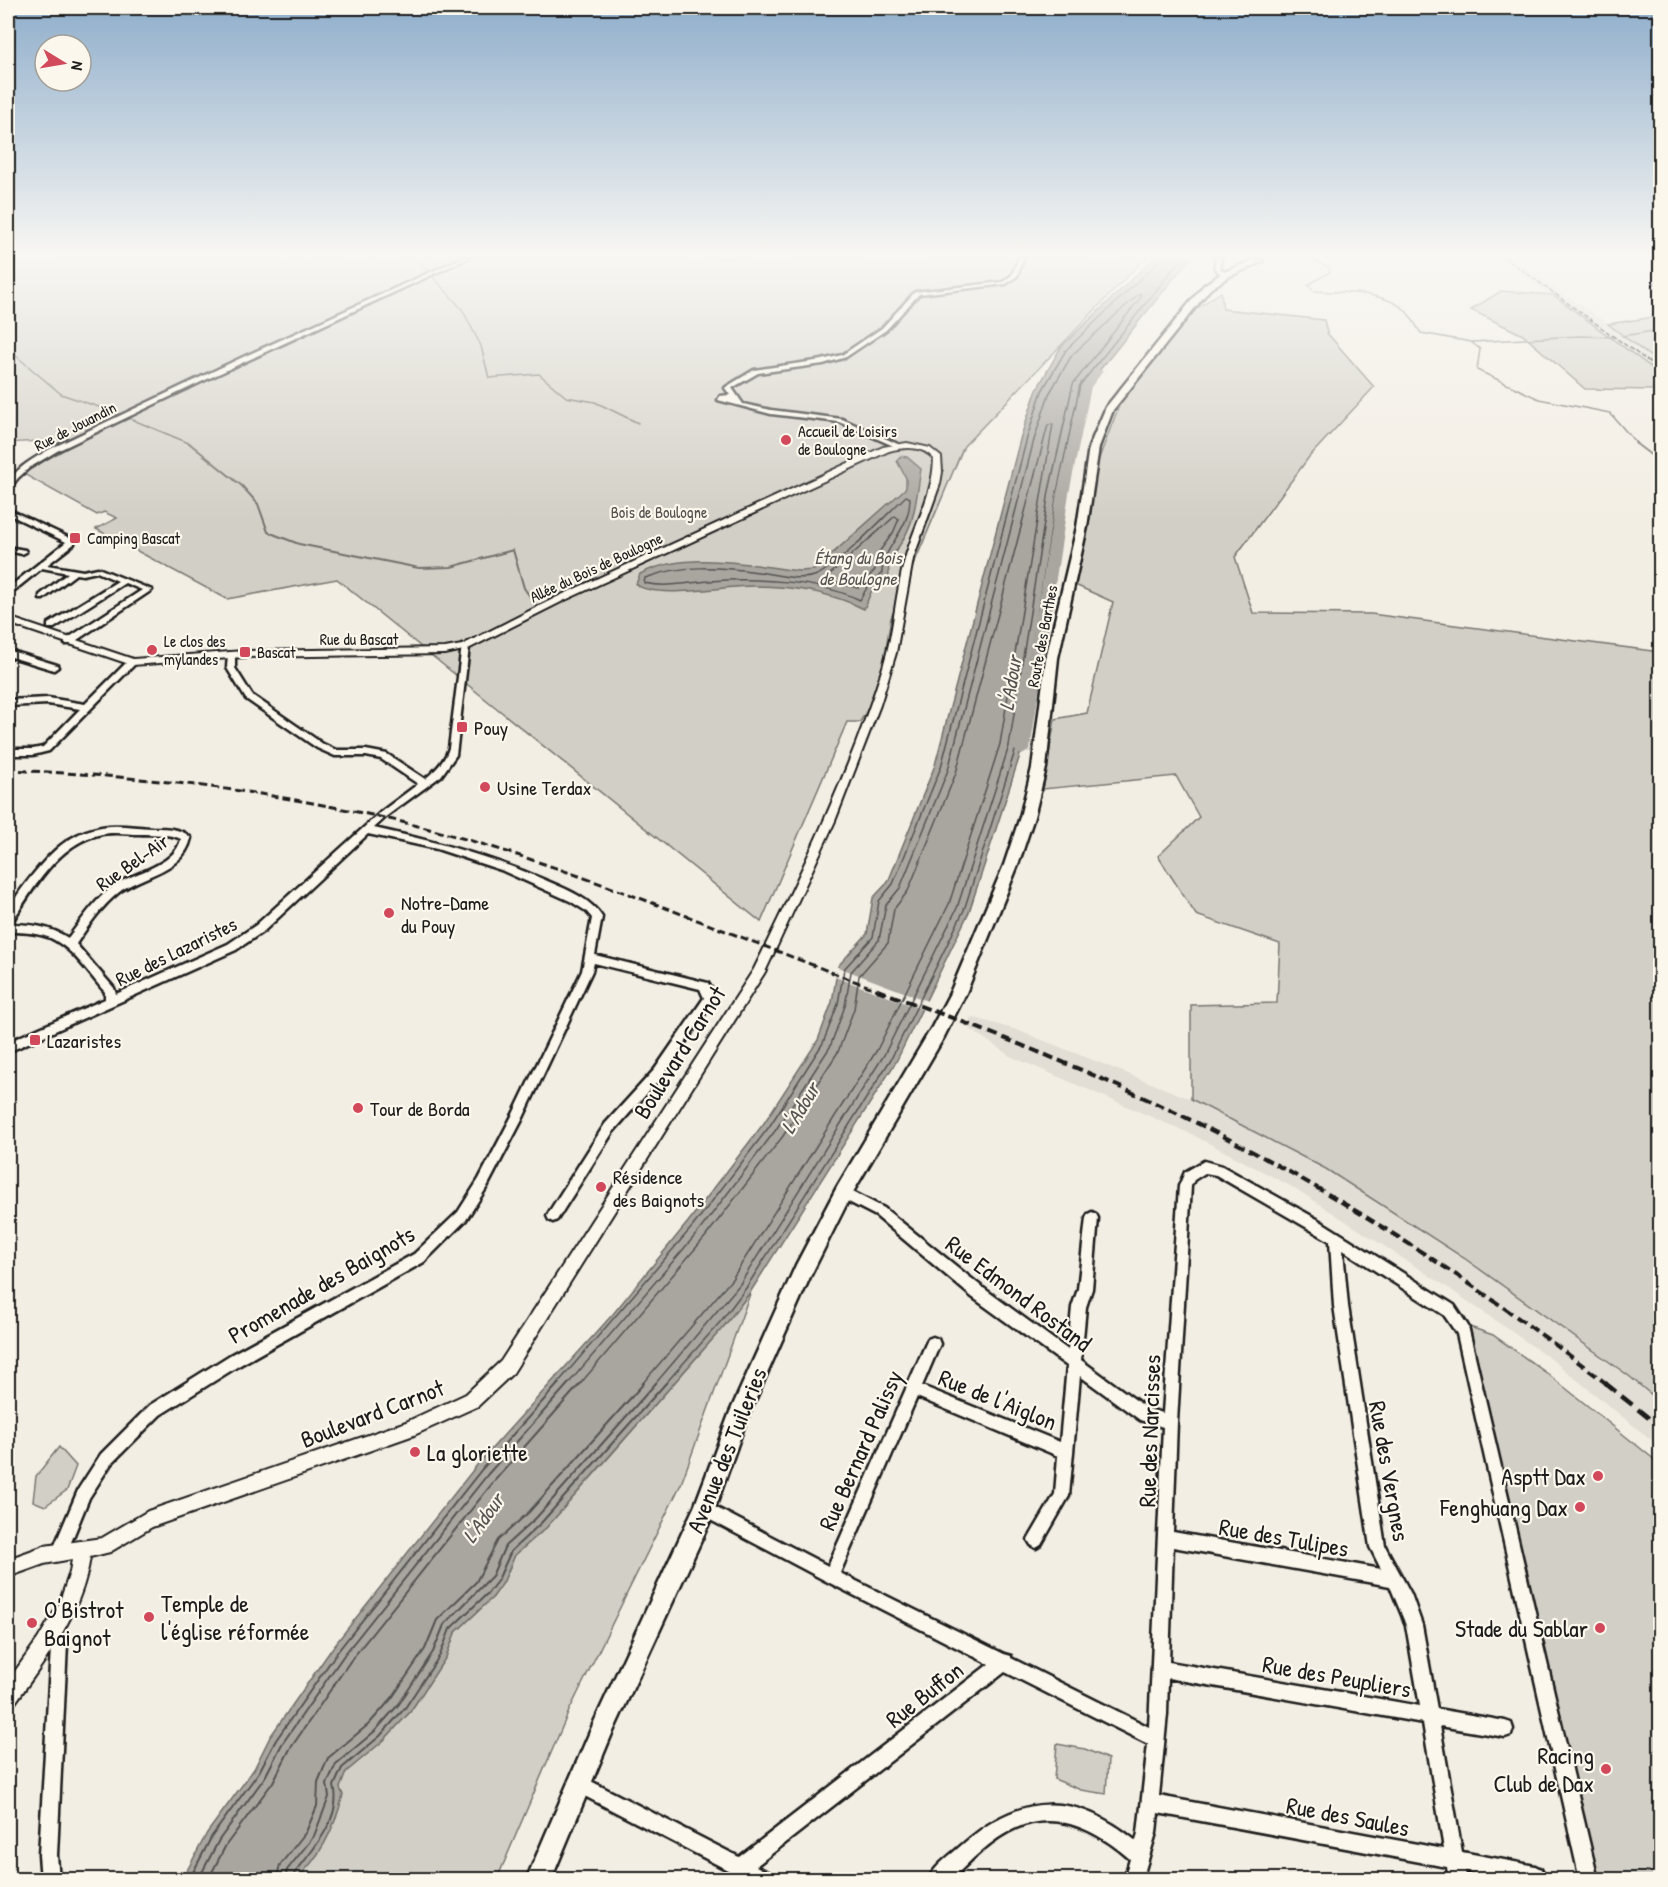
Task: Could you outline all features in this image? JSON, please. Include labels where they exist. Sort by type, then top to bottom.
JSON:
[{"type":"main road","name":"Route des Barthes","points":[[938,1032],[954,1001],[1011,865],[1027,817],[1039,768],[1052,658],[1082,527],[1099,430],[1109,409],[1160,345]]},
{"type":"main road","name":"Avenue des Tuileries","points":[[538,1880],[704,1509],[737,1419],[817,1243],[843,1193],[938,1032]]},
{"type":"street","name":"Rue de Jouandin","points":[[8,487],[12,479],[30,465],[125,415],[276,345]]},
{"type":"street","points":[[741,405],[728,388],[756,371],[823,362],[844,356],[862,345]]},
{"type":"street","points":[[734,397],[722,397],[721,400],[771,412],[840,420],[898,446]]},
{"type":"street","name":"Allée du Bois de Boulogne","points":[[465,647],[560,599],[839,470],[898,446],[923,447],[934,453],[938,459],[939,469],[909,560],[889,665],[855,758],[759,972]]},
{"type":"street","points":[[8,511],[71,542],[8,591]]},
{"type":"street","points":[[8,549],[22,552]]},
{"type":"street","points":[[41,566],[74,572],[98,570],[148,590],[68,642]]},
{"type":"street","points":[[43,597],[74,572]]},
{"type":"street","points":[[51,626],[123,581]]},
{"type":"street","name":"Rue du Bascat","points":[[8,620],[132,662],[231,655],[399,654],[465,647]]},
{"type":"street","points":[[366,830],[438,774],[451,756],[465,647]]},
{"type":"street","points":[[8,653],[54,667]]},
{"type":"street","points":[[231,655],[231,668],[249,697],[320,746],[335,753],[374,753],[384,756],[425,784]]},
{"type":"street","points":[[8,752],[33,752],[46,749],[132,662]]},
{"type":"street","points":[[8,703],[48,701],[85,707]]},
{"type":"street","name":"Rue Bel-Air","points":[[8,919],[42,868],[53,857],[80,839],[112,829],[174,833],[186,838],[186,843],[176,857],[131,880],[108,897],[70,944]]},
{"type":"street","name":"Promenade des Baignots","points":[[60,1552],[84,1493],[106,1459],[155,1410],[235,1360],[419,1258],[462,1216],[483,1183],[518,1116],[587,971],[597,917],[587,903],[529,877],[447,848],[366,830]]},
{"type":"street","name":"Rue des Lazaristes","points":[[8,1047],[210,958],[260,928],[366,830]]},
{"type":"street","points":[[8,928],[49,931],[70,944],[110,991],[111,1002]]},
{"type":"street","points":[[554,1216],[609,1128],[659,1072],[710,999],[704,986],[589,958]]},
{"type":"street","name":"Boulevard Carnot","points":[[8,1568],[60,1552],[82,1551],[104,1546],[148,1520],[408,1430],[472,1400],[507,1367],[759,972]]},
{"type":"street","name":"Rue des Narcisses","points":[[1133,1880],[1141,1857],[1152,1803],[1168,1539],[1170,1422],[1185,1186],[1189,1176],[1204,1167],[1218,1170],[1313,1223],[1336,1240]]},
{"type":"street","name":"Rue Edmond Rostand","points":[[843,1193],[880,1212],[977,1292],[1144,1415],[1170,1422]]},
{"type":"street","points":[[1036,1540],[1062,1496],[1079,1307],[1085,1289],[1092,1218]]},
{"type":"street","points":[[1336,1240],[1449,1310],[1463,1331],[1589,1880]]},
{"type":"street","name":"Rue des Vergnes","points":[[1336,1240],[1341,1306],[1378,1547],[1405,1600],[1414,1624],[1458,1880]]},
{"type":"street","name":"Rue Bernard Palissy","points":[[831,1576],[933,1344]]},
{"type":"street","name":"Rue de l'Aiglon","points":[[913,1389],[1066,1452]]},
{"type":"street","points":[[704,1509],[831,1576],[1155,1739]]},
{"type":"street","name":"Rue des Tulipes","points":[[1168,1539],[1392,1578]]},
{"type":"street","points":[[8,1696],[50,1637],[71,1600],[81,1568],[82,1551]]},
{"type":"street","points":[[50,1637],[59,1644],[48,1855],[50,1880]]},
{"type":"street","name":"Rue Buffon","points":[[740,1868],[1005,1662]]},
{"type":"street","name":"Rue des Peupliers","points":[[1161,1669],[1505,1729]]},
{"type":"street","points":[[579,1784],[766,1880]]},
{"type":"street","name":"Rue des Saules","points":[[1152,1803],[1535,1875]]},
{"type":"street","points":[[937,1880],[987,1837],[1013,1819],[1047,1812],[1077,1816],[1104,1829],[1141,1857]]},
{"type":"shaded area","points":[[1620,345],[1635,345],[1660,364],[1660,374]]},
{"type":"shaded area","points":[[971,1017],[1017,1030],[1191,1099],[1326,1169],[1464,1258],[1629,1376],[1660,1402],[1660,1447],[1551,1359],[1447,1287],[1296,1189],[1191,1134],[1010,1056],[967,1027]]},
{"type":"green space","name":"Bois de Boulogne","points":[[8,345],[1061,345],[964,446],[891,618],[883,666],[869,707],[860,722],[847,722],[761,922],[337,579],[227,599],[96,529],[117,518],[104,512],[97,515],[22,473],[85,438],[8,443]]},
{"type":"green space","points":[[1163,345],[1337,345],[1374,387],[1309,457],[1235,557],[1253,613],[1371,614],[1660,652],[1660,1402],[1629,1376],[1464,1258],[1326,1169],[1191,1099],[1191,1005],[1277,1003],[1280,944],[1196,915],[1158,856],[1199,817],[1176,776],[1043,789],[1055,719],[1087,713],[1113,602],[1073,584],[1087,490],[1127,385]]},
{"type":"green space","points":[[1535,345],[1621,345],[1660,374],[1660,390],[1585,389]]},
{"type":"green space","points":[[1635,345],[1660,345],[1660,364]]},
{"type":"green space","points":[[751,1291],[681,1484],[569,1711],[497,1879],[296,1880],[304,1872],[346,1771],[384,1740],[410,1712],[446,1657],[455,1633],[493,1597],[503,1583],[515,1555],[546,1528],[725,1325]]},
{"type":"green space","name":"Stade du Sablar","points":[[1470,1327],[1493,1335],[1548,1374],[1660,1464],[1660,1879],[1597,1879]]},
{"type":"green space","points":[[59,1447],[76,1466],[67,1490],[45,1506],[33,1501],[36,1476]]},
{"type":"green space","points":[[1057,1744],[1085,1749],[1108,1759],[1106,1794],[1081,1790],[1054,1779]]},
{"type":"water","points":[[1063,345],[1120,345],[1086,387],[1063,493],[1022,749],[969,912],[896,1062],[751,1291],[725,1325],[546,1528],[515,1555],[503,1583],[493,1597],[455,1633],[446,1657],[410,1712],[384,1740],[346,1772],[340,1788],[343,1795],[336,1819],[313,1861],[296,1879],[182,1880],[207,1833],[254,1769],[270,1737],[333,1647],[477,1465],[613,1314],[688,1222],[764,1123],[818,1040],[832,1002],[838,966],[867,934],[873,898],[888,882],[935,765],[1021,436],[1037,389]]},
{"type":"water","name":"Étang du Bois de Boulogne","points":[[901,456],[907,457],[921,469],[915,508],[904,538],[888,562],[889,576],[872,590],[864,609],[824,594],[782,587],[753,586],[673,592],[645,589],[636,584],[640,574],[658,567],[698,561],[719,561],[800,571],[814,570],[906,488],[906,478],[897,461]]},
{"type":"pier","points":[[835,966],[930,1002],[926,1011],[833,976]]},
{"type":"waterway","points":[[481,345],[489,378],[539,374],[566,397],[595,402],[638,423]]},
{"type":"waterway","points":[[1475,345],[1480,349],[1477,370],[1539,399],[1610,413],[1637,444]]},
{"type":"waterway","points":[[8,349],[61,394],[122,415]]},
{"type":"waterway","name":"L'Adour","points":[[1022,750],[1063,493],[1086,387],[1098,371]]},
{"type":"waterway","points":[[126,417],[189,443]]},
{"type":"waterway","points":[[189,443],[242,486],[258,504],[268,532],[299,544],[419,568],[451,567],[513,550],[524,588],[535,604]]},
{"type":"waterway","points":[[1635,443],[1660,462]]},
{"type":"railway","points":[[1626,345],[1660,370]]},
{"type":"railway","points":[[8,770],[163,781],[266,795],[418,826],[594,881],[881,991]]},
{"type":"railway","points":[[877,990],[973,1026],[1116,1085],[1255,1153],[1347,1205],[1436,1261],[1523,1321],[1607,1384]]},
{"type":"railway","points":[[1605,1383],[1660,1427]]},
{"type":"place","name":"Accueil de Loisirs de Boulogne","points":[[786,440]]},
{"type":"place","name":"Camping Bascat","points":[[75,538]]},
{"type":"place","name":"Le clos des mylandes","points":[[152,650]]},
{"type":"place","name":"Bascat","points":[[245,652]]},
{"type":"place","name":"Pouy","points":[[462,727]]},
{"type":"place","name":"Usine Terdax","points":[[485,787]]},
{"type":"place","name":"Notre-Dame du Pouy","points":[[389,913]]},
{"type":"place","name":"Lazaristes","points":[[35,1040]]},
{"type":"place","name":"Tour de Borda","points":[[358,1108]]},
{"type":"place","name":"Résidence des Baignots","points":[[601,1187]]},
{"type":"place","name":"La gloriette","points":[[415,1452]]},
{"type":"place","name":"Asptt Dax","points":[[1598,1476]]},
{"type":"place","name":"Fenghuang Dax","points":[[1580,1507]]},
{"type":"place","name":"Temple de l'église réformée","points":[[149,1617]]},
{"type":"place","name":"O'Bistrot Baignot","points":[[32,1623]]},
{"type":"place","name":"Stade du Sablar","points":[[1600,1628]]},
{"type":"place","name":"Racing Club de Dax","points":[[1606,1769]]}]
